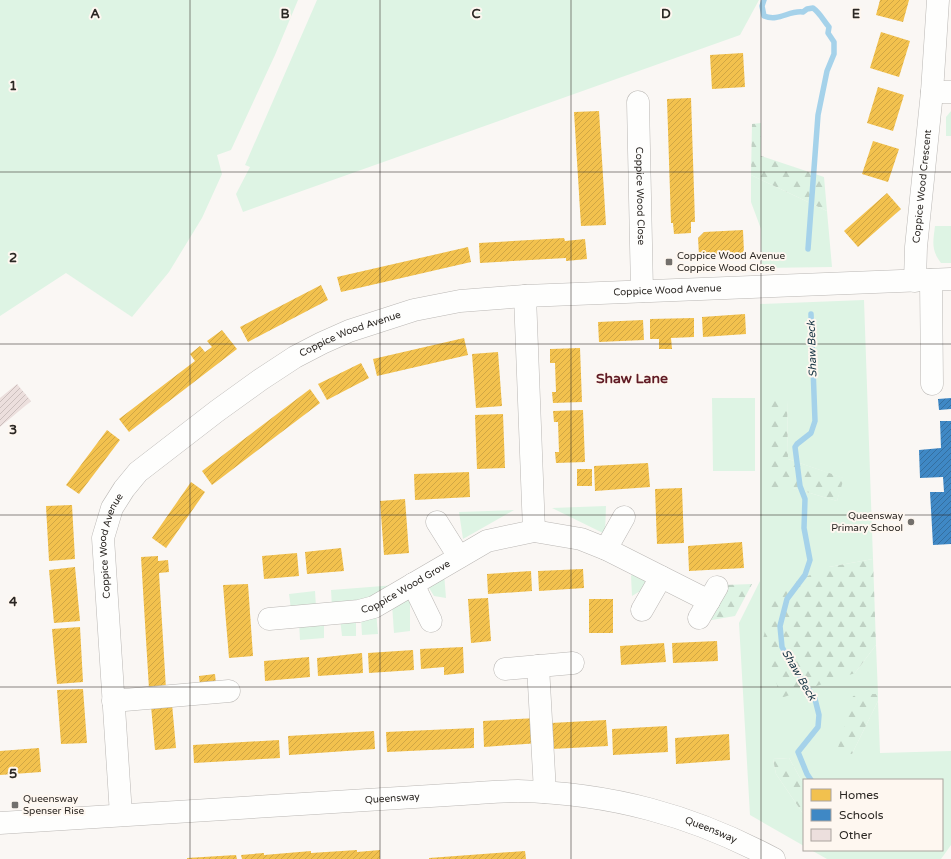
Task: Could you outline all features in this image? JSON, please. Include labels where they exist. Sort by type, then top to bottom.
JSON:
[{"type":"street","name":"Coppice Wood Crescent","points":[[932,384],[933,280],[916,248],[941,92],[938,0]]},
{"type":"street","name":"Coppice Wood Close","points":[[638,102],[642,291]]},
{"type":"street","name":"Coppice Wood Avenue","points":[[121,815],[103,538],[112,508],[124,489],[138,472],[260,380],[322,343],[349,331],[414,310],[460,301],[525,296],[933,280]]},
{"type":"street","points":[[525,296],[534,531]]},
{"type":"street","points":[[606,549],[624,517]]},
{"type":"street","points":[[437,522],[460,557]]},
{"type":"street","name":"Coppice Wood Grove","points":[[269,618],[359,611],[374,606],[487,541],[534,531],[581,539],[606,549],[708,602]]},
{"type":"street","points":[[642,610],[661,577]]},
{"type":"street","points":[[413,584],[431,621]]},
{"type":"street","points":[[505,669],[573,663]]},
{"type":"street","points":[[538,666],[545,792]]},
{"type":"street","points":[[113,701],[229,691]]},
{"type":"street","name":"Queensway","points":[[0,823],[463,794],[516,791],[545,792],[586,796],[636,805],[666,813],[717,831],[774,859]]},
{"type":"green space","points":[[0,0],[298,0],[275,55],[231,150],[217,155],[222,174],[202,218],[169,272],[132,317],[66,273],[0,316]]},
{"type":"green space","points":[[317,0],[759,0],[740,35],[243,212],[236,194],[250,167],[245,165]]},
{"type":"green space","points":[[951,111],[951,136],[946,136],[946,117]]},
{"type":"green space","points":[[761,123],[761,156],[824,177],[827,211],[751,175],[752,124]]},
{"type":"green space","points":[[751,175],[827,211],[832,267],[762,268],[761,229],[751,202]]},
{"type":"green space","points":[[935,226],[951,226],[951,263],[941,263],[934,250],[933,241]]},
{"type":"green space","points":[[864,300],[873,559],[829,567],[855,673],[876,645],[878,694],[867,694],[852,754],[878,701],[880,753],[951,751],[951,845],[941,859],[827,859],[813,851],[943,851],[943,779],[803,779],[803,783],[789,758],[773,759],[776,774],[803,814],[803,845],[750,815],[739,623],[760,581],[760,304]],"holes":[[[787,399],[788,459],[843,478],[837,501],[793,488],[771,487]]]},
{"type":"green space","points":[[712,398],[755,398],[755,471],[713,471]]},
{"type":"green space","points":[[771,398],[787,399],[788,459],[844,478],[837,501],[793,488],[771,488]]},
{"type":"green space","points":[[606,506],[605,534],[552,508]]},
{"type":"green space","points":[[514,510],[463,539],[459,512]]},
{"type":"green space","points":[[873,559],[876,645],[855,673],[781,698],[763,639],[775,590],[829,567]]},
{"type":"green space","points":[[634,572],[651,581],[647,587],[632,596],[631,576]]},
{"type":"green space","points":[[444,573],[446,598],[434,596],[426,583]]},
{"type":"green space","points":[[752,584],[735,616],[706,621],[725,585]]},
{"type":"green space","points":[[396,585],[377,596],[332,607],[331,590]]},
{"type":"green space","points":[[315,591],[316,607],[291,609],[289,594]]},
{"type":"green space","points":[[410,594],[410,631],[394,633],[392,604]]},
{"type":"green space","points":[[376,611],[378,634],[362,635],[361,618]]},
{"type":"green space","points":[[356,617],[356,636],[342,636],[340,618]]},
{"type":"green space","points":[[324,621],[324,638],[300,640],[299,622]]},
{"type":"green space","points":[[878,694],[878,701],[852,754],[837,751],[853,696]]},
{"type":"green space","points":[[789,758],[803,783],[803,814],[776,774],[773,759]]},
{"type":"building: Homes","points":[[880,0],[909,0],[903,22],[876,15]]},
{"type":"building: Homes","points":[[881,32],[910,41],[899,77],[870,68]]},
{"type":"building: Homes","points":[[743,53],[745,87],[712,89],[710,55]]},
{"type":"building: Homes","points":[[878,87],[904,95],[893,131],[867,123]]},
{"type":"building: Homes","points":[[691,98],[695,222],[691,222],[691,233],[674,234],[673,223],[671,223],[667,99]]},
{"type":"building: Homes","points":[[599,111],[606,225],[581,226],[574,112]]},
{"type":"building: Homes","points":[[873,141],[899,149],[888,182],[862,174]]},
{"type":"building: Homes","points":[[887,193],[901,209],[858,247],[844,231]]},
{"type":"building: Homes","points":[[743,230],[744,253],[699,255],[698,238],[704,232]]},
{"type":"building: Homes","points":[[564,238],[565,241],[585,239],[587,259],[566,261],[566,258],[480,263],[479,243]]},
{"type":"building: Homes","points":[[468,247],[471,262],[341,292],[337,277]]},
{"type":"building: Homes","points":[[321,285],[328,300],[248,342],[240,327]]},
{"type":"building: Homes","points":[[745,314],[746,334],[703,337],[702,317]]},
{"type":"building: Homes","points":[[694,318],[694,337],[671,338],[672,349],[659,349],[659,339],[650,339],[650,319]]},
{"type":"building: Homes","points":[[643,320],[644,340],[599,342],[598,322]]},
{"type":"building: Homes","points":[[222,330],[237,349],[129,432],[119,419],[195,361],[190,354],[200,346],[205,352],[212,347],[207,341]]},
{"type":"building: Homes","points":[[464,338],[468,355],[377,376],[373,359]]},
{"type":"building: Homes","points":[[580,348],[582,402],[553,403],[552,392],[556,392],[555,363],[550,363],[550,349]]},
{"type":"building: Homes","points":[[498,352],[502,406],[476,408],[472,354]]},
{"type":"building: Homes","points":[[361,363],[369,378],[327,400],[318,384]]},
{"type":"building: Homes","points":[[310,389],[320,403],[212,485],[202,471]]},
{"type":"building: Homes","points":[[583,410],[585,462],[556,463],[555,452],[559,452],[558,422],[554,422],[553,411]]},
{"type":"building: Homes","points":[[503,414],[505,468],[477,469],[475,415]]},
{"type":"building: Homes","points":[[107,430],[120,440],[79,494],[66,485]]},
{"type":"building: Homes","points":[[648,463],[650,487],[595,491],[594,466]]},
{"type":"building: Homes","points":[[577,469],[592,469],[592,486],[577,486]]},
{"type":"building: Homes","points":[[469,472],[470,497],[415,500],[414,474]]},
{"type":"building: Homes","points":[[191,482],[205,492],[166,548],[152,538]]},
{"type":"building: Homes","points":[[682,488],[684,543],[657,544],[655,489]]},
{"type":"building: Homes","points":[[405,499],[409,553],[384,555],[380,501]]},
{"type":"building: Homes","points":[[72,505],[75,559],[49,561],[46,506]]},
{"type":"building: Homes","points":[[742,542],[744,568],[689,571],[688,546]]},
{"type":"building: Homes","points":[[341,548],[344,571],[307,574],[305,552]]},
{"type":"building: Homes","points":[[297,553],[299,576],[264,579],[262,556]]},
{"type":"building: Homes","points":[[158,556],[158,561],[168,560],[169,572],[159,573],[166,689],[149,689],[141,557]]},
{"type":"building: Homes","points":[[75,567],[80,621],[54,623],[49,570]]},
{"type":"building: Homes","points":[[583,569],[584,588],[539,591],[538,571]]},
{"type":"building: Homes","points":[[531,571],[532,591],[488,594],[487,574]]},
{"type":"building: Homes","points":[[248,584],[253,656],[229,658],[223,585]]},
{"type":"building: Homes","points":[[488,598],[491,641],[471,643],[468,599]]},
{"type":"building: Homes","points":[[589,599],[613,599],[613,633],[589,633]]},
{"type":"building: Homes","points":[[80,627],[83,682],[57,684],[52,629]]},
{"type":"building: Homes","points":[[717,641],[718,661],[673,663],[672,643]]},
{"type":"building: Homes","points":[[664,643],[666,662],[621,665],[620,646]]},
{"type":"building: Homes","points":[[463,647],[464,673],[444,675],[444,667],[421,669],[420,649]]},
{"type":"building: Homes","points":[[413,650],[414,670],[369,673],[368,653]]},
{"type":"building: Homes","points":[[362,653],[363,673],[318,676],[317,658]]},
{"type":"building: Homes","points":[[309,657],[310,677],[265,681],[264,661]]},
{"type":"building: Homes","points":[[215,674],[216,684],[200,686],[199,676]]},
{"type":"building: Homes","points":[[83,689],[87,743],[61,744],[57,690]]},
{"type":"building: Homes","points":[[172,704],[176,748],[155,750],[151,706]]},
{"type":"building: Homes","points":[[537,718],[539,743],[484,747],[483,721]]},
{"type":"building: Homes","points":[[606,720],[608,746],[552,749],[551,723]]},
{"type":"building: Homes","points":[[667,726],[668,752],[613,755],[612,729]]},
{"type":"building: Homes","points":[[474,728],[474,748],[387,752],[386,732]]},
{"type":"building: Homes","points":[[374,731],[375,749],[289,755],[288,736]]},
{"type":"building: Homes","points":[[729,734],[730,760],[676,764],[675,738]]},
{"type":"building: Homes","points":[[279,740],[280,758],[194,763],[193,745]]},
{"type":"building: Homes","points":[[39,748],[41,772],[0,775],[0,751]]},
{"type":"building: Homes","points":[[357,850],[357,852],[380,850],[380,859],[242,859],[241,855],[264,853],[264,855],[311,851],[311,853]]},
{"type":"building: Homes","points":[[525,851],[526,859],[429,859],[429,858]]},
{"type":"building: Homes","points":[[236,855],[237,859],[187,859],[187,858]]},
{"type":"building: Schools","points":[[951,398],[951,409],[939,410],[938,399]]},
{"type":"building: Schools","points":[[940,421],[951,421],[951,544],[933,545],[930,492],[944,492],[943,477],[920,478],[919,450],[941,448]]},
{"type":"building: Other","points":[[17,384],[31,401],[0,427],[0,398]]},
{"type":"waterway","name":"Shaw Beck","points":[[764,0],[762,6],[764,16],[774,18],[803,12],[807,9],[813,8],[820,14],[829,27],[828,33],[834,42],[834,54],[827,71],[818,115],[808,249]]},
{"type":"waterway","name":"Shaw Beck","points":[[810,779],[798,752],[818,727],[819,715],[815,699],[782,647],[780,626],[787,599],[805,575],[810,560],[804,528],[805,499],[800,486],[795,447],[811,433],[815,421],[811,314]]},
{"type":"place","name":"Coppice Wood Avenue Coppice Wood Close","points":[[669,262]]},
{"type":"place","name":"Queensway Primary School","points":[[911,522]]},
{"type":"place","name":"Queensway Spenser Rise","points":[[15,805]]},
{"type":"district","name":"Shaw Lane","points":[[632,378]]}]
